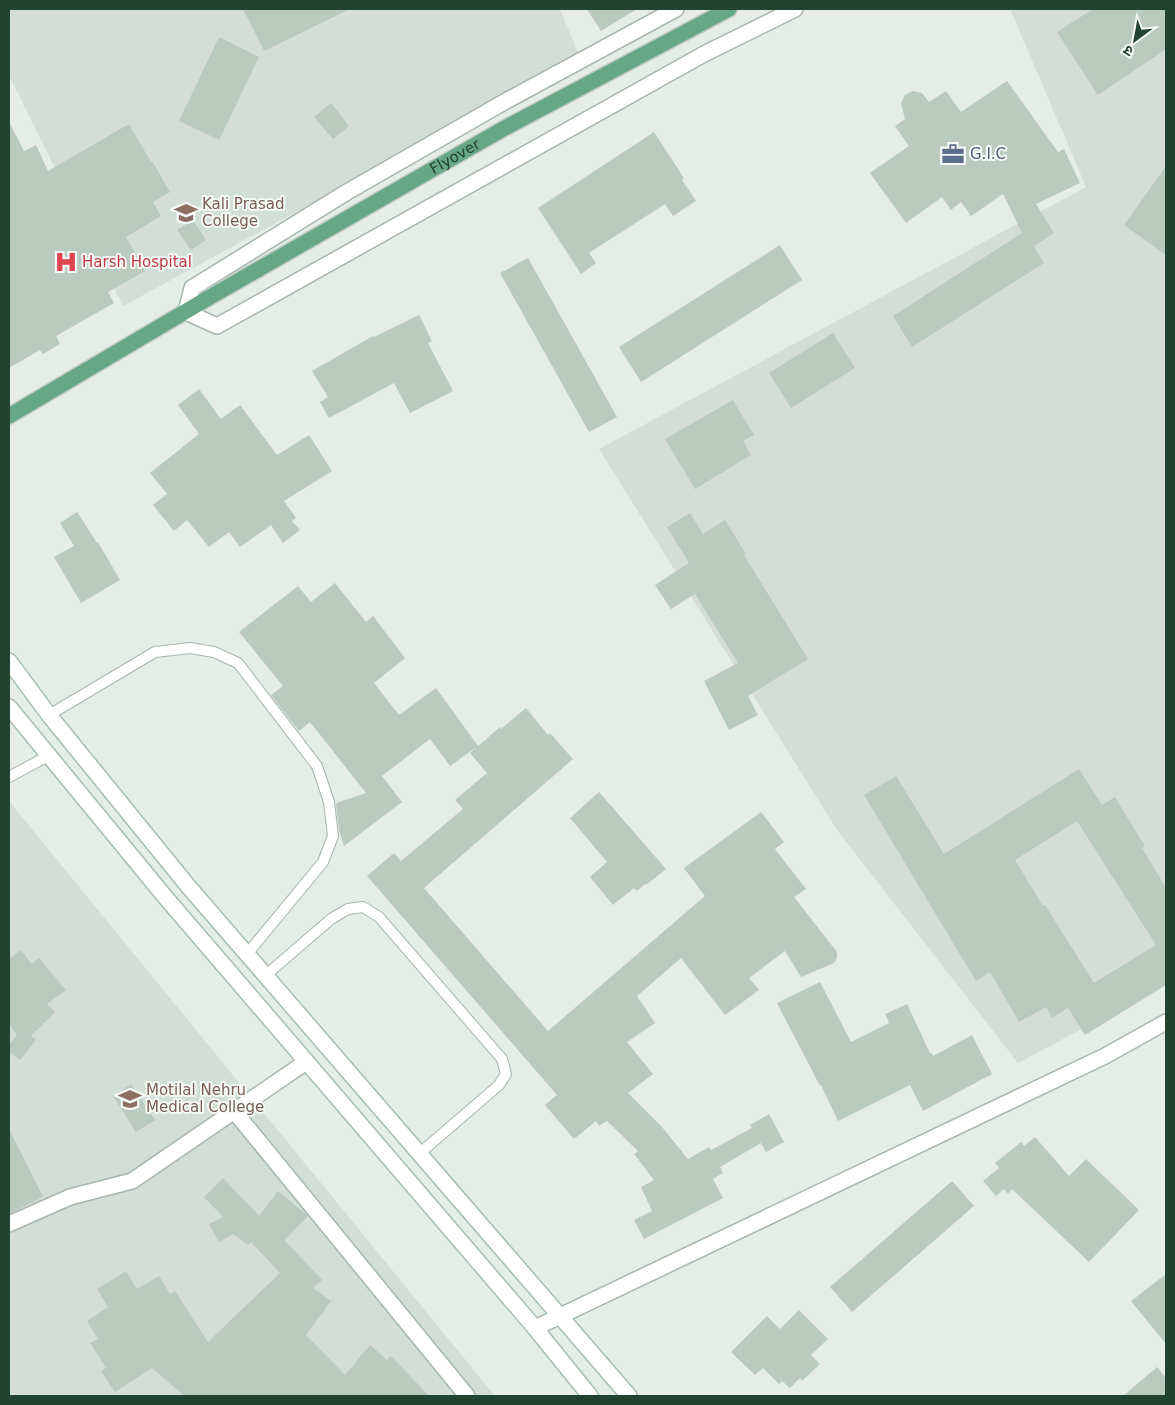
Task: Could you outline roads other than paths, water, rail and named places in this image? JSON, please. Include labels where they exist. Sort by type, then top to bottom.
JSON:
[{"type":"main road","name":"Flyover","points":[[9,416],[210,297],[503,129],[729,9]]},
{"type":"street","points":[[676,9],[347,192],[192,288],[186,312],[217,326],[704,54],[795,9]]},
{"type":"street","points":[[9,661],[49,715],[188,886],[629,1396]]},
{"type":"street","points":[[9,707],[166,898],[535,1328],[590,1396]]},
{"type":"street","points":[[535,1328],[1105,1056],[1166,1022]]},
{"type":"street","points":[[9,1224],[70,1196],[132,1181],[306,1062]]},
{"type":"street","points":[[234,1111],[467,1396]]},
{"type":"lane","points":[[49,715],[156,652],[190,648],[214,652],[238,663],[317,766],[330,802],[333,836],[323,862],[247,954]]},
{"type":"lane","points":[[9,777],[48,756]]},
{"type":"lane","points":[[266,976],[330,920],[348,909],[363,907],[379,917],[502,1059],[506,1074],[499,1085],[420,1153]]},
{"type":"place","name":"G.I.C","points":[[953,154]]},
{"type":"place","name":"Kali Prasad College","points":[[186,213]]},
{"type":"place","name":"Harsh Hospital","points":[[66,262]]},
{"type":"place","name":"Motilal Nehru Medical College","points":[[130,1099]]}]
